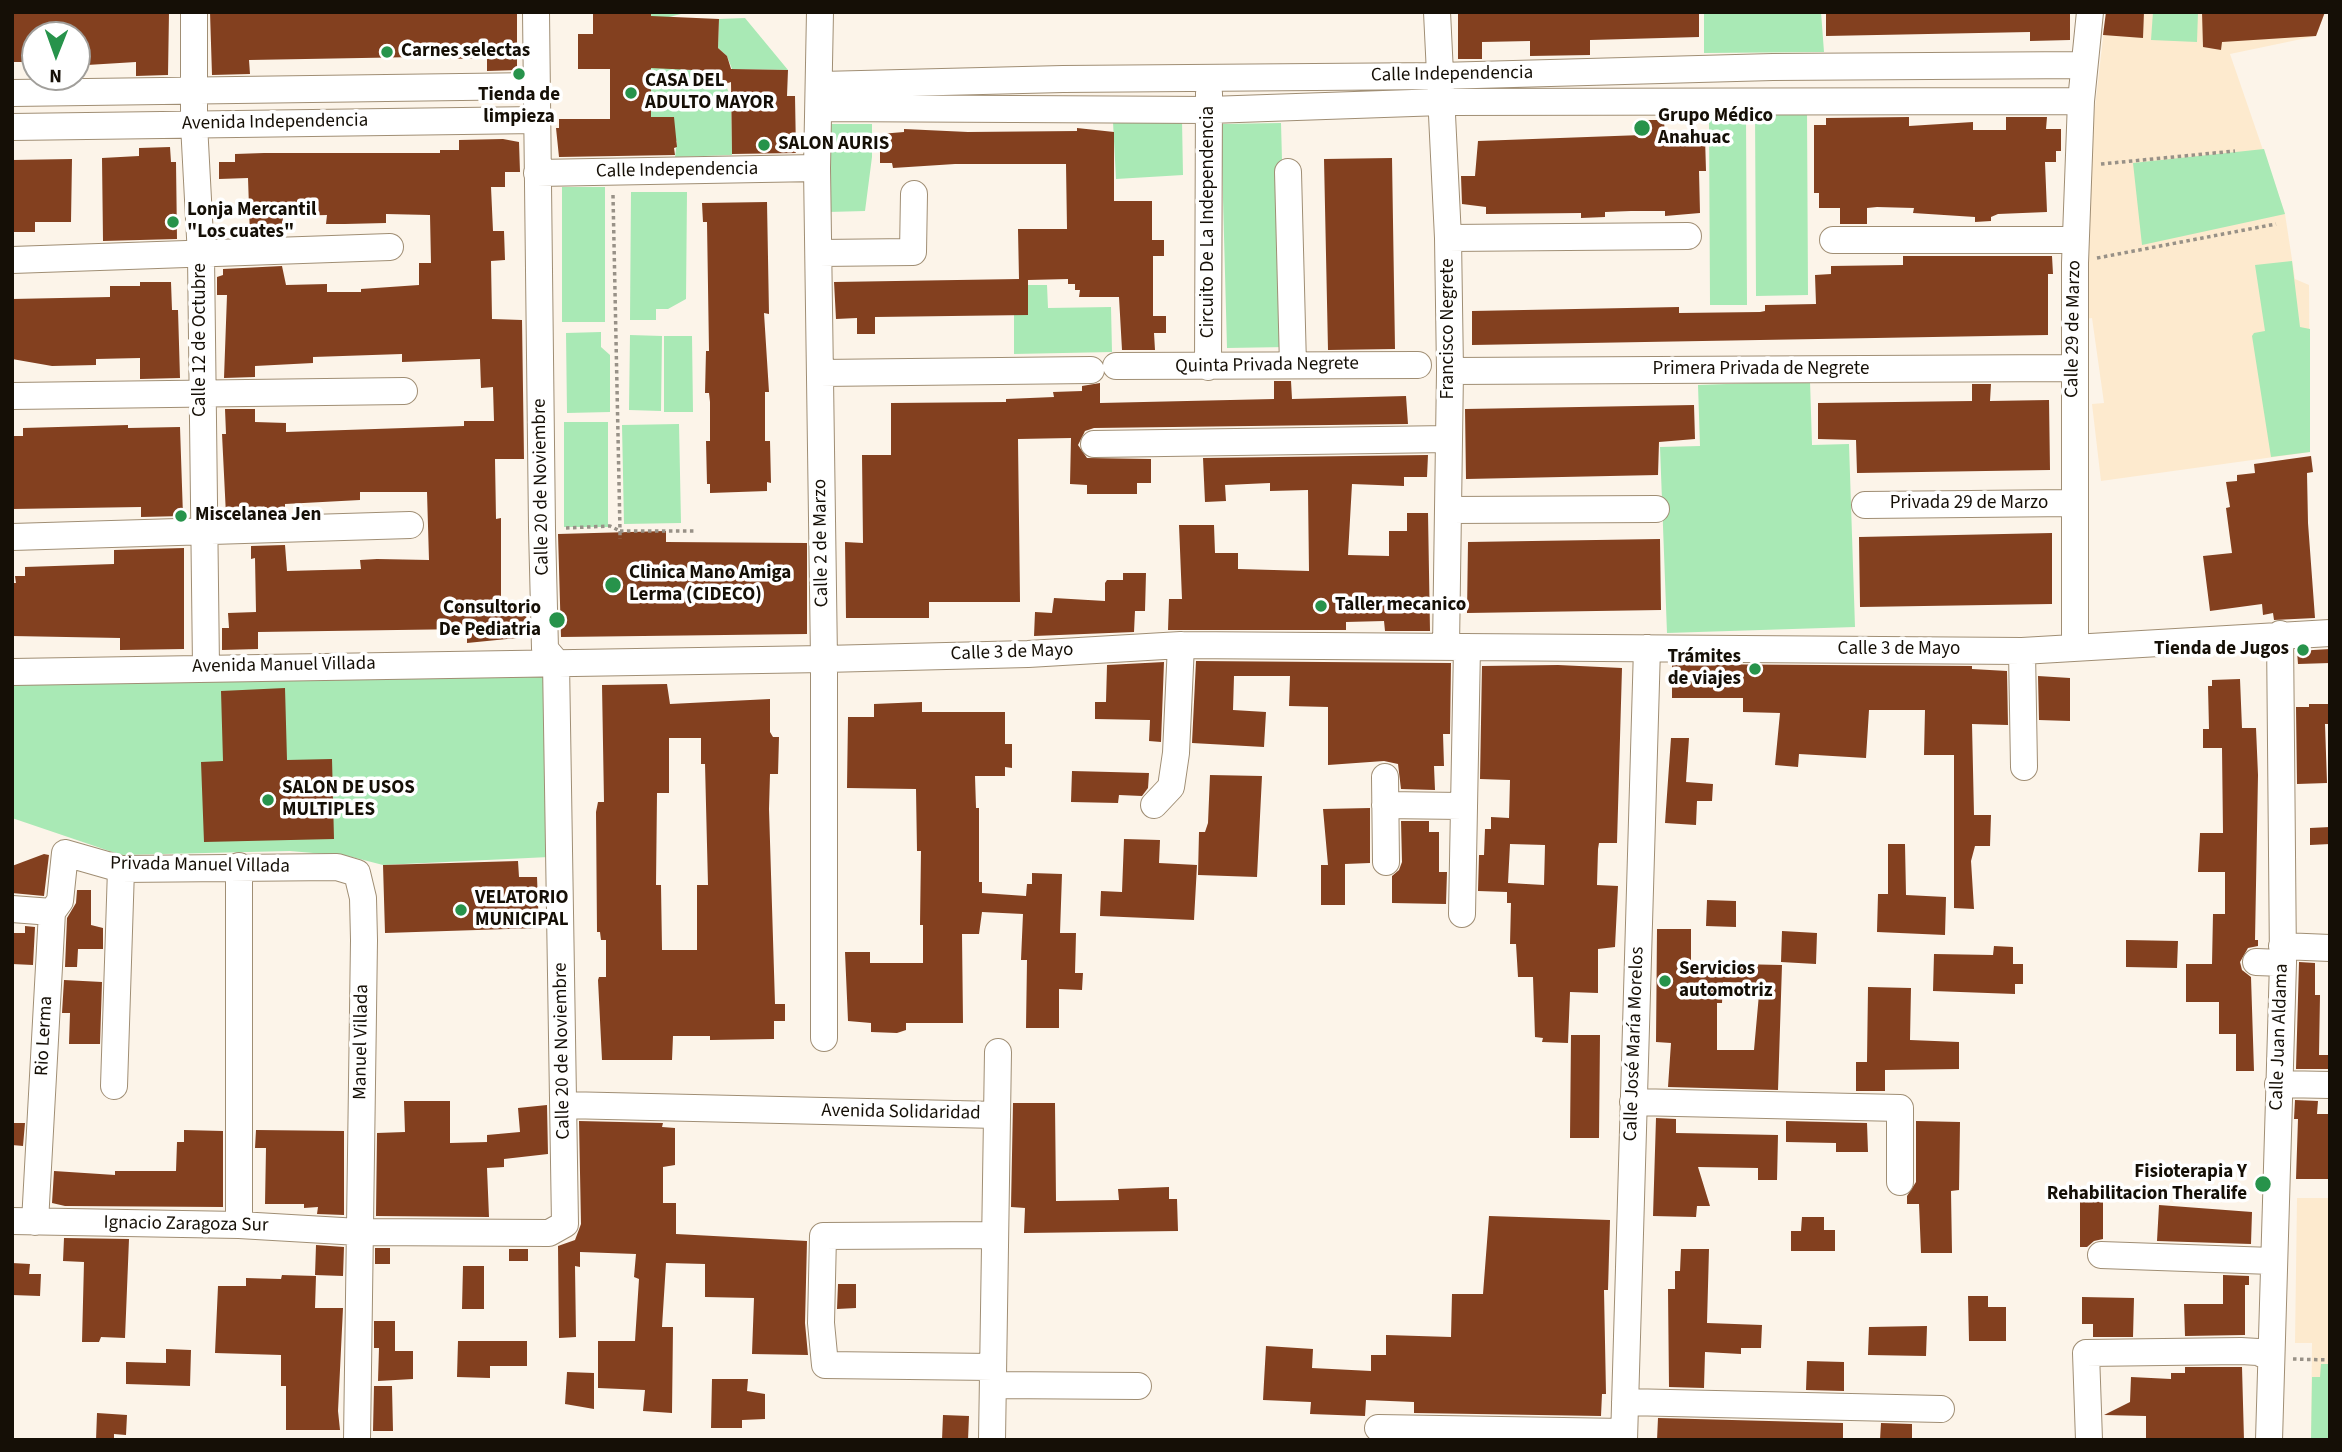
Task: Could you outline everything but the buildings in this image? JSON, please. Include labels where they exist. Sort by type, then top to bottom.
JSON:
[{"type":"street","name":"Calle 12 de Octubre","points":[[194,12],[194,124],[201,256],[206,667]]},
{"type":"street","name":"Calle 20 de Noviembre","points":[[359,1232],[549,1233],[565,1224],[556,662],[545,649],[542,528],[536,12]]},
{"type":"street","name":"Calle 2 de Marzo","points":[[810,12],[821,33],[817,168],[824,659],[824,1038]]},
{"type":"street","name":"Francisco Negrete","points":[[1437,12],[1448,238],[1450,510],[1457,647]]},
{"type":"street","name":"Calle 29 de Marzo","points":[[2075,647],[2072,368],[2081,101],[2090,12]]},
{"type":"street","name":"Calle Independencia","points":[[820,96],[1063,109],[1209,110],[1441,89],[1773,66],[2084,65]]},
{"type":"street","points":[[1772,100],[1773,66]]},
{"type":"street","name":"Calle Independencia","points":[[820,96],[1063,79],[1209,78],[1772,100],[2081,101]]},
{"type":"street","name":"Circuito De La Independencia","points":[[1208,367],[1209,78]]},
{"type":"street","points":[[1063,79],[1063,109]]},
{"type":"street","name":"Avenida Independencia","points":[[12,93],[536,86]]},
{"type":"street","name":"Avenida Independencia","points":[[12,127],[537,120]]},
{"type":"street","name":"Calle Independencia","points":[[537,173],[817,168]]},
{"type":"street","points":[[1288,172],[1293,365]]},
{"type":"street","points":[[819,253],[913,252],[914,194]]},
{"type":"street","points":[[1448,238],[1688,236]]},
{"type":"street","points":[[1833,240],[2075,252]]},
{"type":"street","points":[[12,260],[201,256],[390,247]]},
{"type":"street","name":"Quinta Privada Negrete","points":[[820,373],[1418,365]]},
{"type":"street","name":"Primera Privada de Negrete","points":[[1450,372],[2072,368]]},
{"type":"street","points":[[12,396],[404,391]]},
{"type":"street","points":[[1094,444],[1449,439]]},
{"type":"street","name":"Privada 29 de Marzo","points":[[1865,505],[2073,503]]},
{"type":"street","points":[[1450,510],[1656,509]]},
{"type":"street","points":[[12,537],[410,525]]},
{"type":"street","name":"Calle 3 de Mayo","points":[[556,662],[1028,654],[1181,645],[2022,651],[2330,633]]},
{"type":"street","name":"Calle Juan Aldama","points":[[2269,1440],[2283,1359],[2273,1261],[2283,954],[2280,634]]},
{"type":"street","points":[[1154,805],[1171,787],[1176,753],[1181,645]]},
{"type":"street","points":[[1457,647],[1462,914]]},
{"type":"street","name":"Calle José María Morelos","points":[[1624,1436],[1647,648]]},
{"type":"street","points":[[2022,651],[2024,767]]},
{"type":"street","name":"Avenida Manuel Villada","points":[[12,672],[556,662]]},
{"type":"street","points":[[1385,777],[1386,862]]},
{"type":"street","points":[[1385,805],[1462,806]]},
{"type":"street","name":"Privada Manuel Villada","points":[[65,853],[121,869],[337,867]]},
{"type":"street","name":"Rio Lerma","points":[[24,1221],[52,912],[60,901],[65,853]]},
{"type":"street","points":[[239,866],[239,1225]]},
{"type":"street","name":"Manuel Villada","points":[[337,867],[357,873],[363,898],[357,1440]]},
{"type":"street","points":[[114,1086],[121,869]]},
{"type":"street","points":[[12,909],[52,912]]},
{"type":"street","points":[[2256,962],[2283,954],[2330,948]]},
{"type":"street","points":[[997,1115],[998,1052]]},
{"type":"street","points":[[2278,1084],[2330,1085]]},
{"type":"street","points":[[1633,1102],[1900,1108],[1900,1182]]},
{"type":"street","name":"Avenida Solidaridad","points":[[564,1104],[997,1115],[992,1440]]},
{"type":"street","name":"Ignacio Zaragoza Sur","points":[[24,1221],[239,1225],[359,1232]]},
{"type":"street","points":[[995,1235],[823,1236],[821,1323],[825,1365],[1138,1386]]},
{"type":"street","points":[[2101,1255],[2273,1261]]},
{"type":"street","points":[[2089,1440],[2086,1353],[2241,1351],[2259,1352],[2283,1359]]},
{"type":"street","points":[[1625,1402],[1941,1409]]},
{"type":"street","points":[[1378,1428],[1624,1436]]},
{"type":"path","points":[[2078,167],[2235,151]]},
{"type":"path","points":[[612,172],[620,538]]},
{"type":"path","points":[[2075,252],[2276,224]]},
{"type":"path","points":[[542,528],[610,526],[620,531],[695,531]]},
{"type":"path","points":[[2283,1359],[2330,1360]]},
{"type":"shaded area","points":[[2106,12],[2325,12],[2316,36],[2230,54],[2285,214],[2295,279],[2309,285],[2310,452],[2101,481],[2092,404],[2104,403],[2092,318],[2085,319],[2094,116]]},
{"type":"shaded area","points":[[2297,1198],[2330,1198],[2330,1440],[2311,1440],[2312,1343],[2295,1343]]},
{"type":"green space","points":[[651,12],[689,12],[669,17],[667,68],[692,70],[701,84],[713,88],[725,84],[731,97],[732,155],[675,157],[677,141],[674,140],[674,118],[651,117]]},
{"type":"green space","points":[[1704,12],[1821,12],[1824,52],[1704,53]]},
{"type":"green space","points":[[2153,12],[2198,12],[2197,42],[2151,40]]},
{"type":"green space","points":[[745,18],[788,70],[732,69],[727,56],[718,48],[719,19]]},
{"type":"green space","points":[[1755,109],[1807,109],[1808,295],[1756,296]]},
{"type":"green space","points":[[1709,115],[1746,115],[1747,305],[1710,305]]},
{"type":"green space","points":[[1182,120],[1183,175],[1116,179],[1113,122]]},
{"type":"green space","points":[[1281,123],[1287,347],[1227,348],[1221,124]]},
{"type":"green space","points":[[828,124],[872,124],[872,157],[865,211],[828,212]]},
{"type":"green space","points":[[2264,149],[2285,214],[2142,245],[2133,163]]},
{"type":"green space","points":[[562,187],[605,187],[605,322],[562,322]]},
{"type":"green space","points":[[631,192],[687,192],[686,299],[668,309],[656,309],[656,320],[630,320]]},
{"type":"green space","points":[[2292,261],[2300,327],[2310,329],[2310,452],[2271,457],[2252,336],[2265,331],[2255,265]]},
{"type":"green space","points":[[1028,285],[1047,285],[1048,308],[1111,307],[1112,352],[1014,354],[1014,315],[1028,315]]},
{"type":"green space","points":[[601,332],[601,347],[610,355],[610,412],[567,413],[566,333]]},
{"type":"green space","points":[[630,335],[662,336],[661,411],[629,410]]},
{"type":"green space","points":[[664,336],[692,336],[693,412],[664,412]]},
{"type":"green space","points":[[1810,381],[1812,445],[1849,444],[1855,627],[1667,633],[1660,447],[1700,446],[1698,385]]},
{"type":"green space","points":[[564,422],[608,422],[608,527],[564,527]]},
{"type":"green space","points":[[679,424],[681,523],[624,524],[622,425]]},
{"type":"green space","points":[[543,668],[549,857],[383,865],[348,856],[290,851],[121,855],[12,818],[12,681]]},
{"type":"green space","points":[[2321,1364],[2330,1364],[2330,1440],[2311,1440],[2312,1377],[2320,1377]]},
{"type":"place","name":"Carnes selectas","points":[[387,52]]},
{"type":"place","name":"Tienda de limpieza","points":[[519,74]]},
{"type":"place","name":"CASA DEL ADULTO MAYOR","points":[[631,93]]},
{"type":"place","name":"Grupo Médico Anahuac","points":[[1642,128]]},
{"type":"place","name":"SALON AURIS","points":[[764,145]]},
{"type":"place","name":"Lonja Mercantil \"Los cuates\"","points":[[173,222]]},
{"type":"place","name":"Miscelanea Jen","points":[[181,516]]},
{"type":"place","name":"Clinica Mano Amiga Lerma (CIDECO)","points":[[613,585]]},
{"type":"place","name":"Taller mecanico","points":[[1321,606]]},
{"type":"place","name":"Consultorio De Pediatria","points":[[557,620]]},
{"type":"place","name":"Tienda de Jugos","points":[[2303,650]]},
{"type":"place","name":"Trámites de viajes","points":[[1755,669]]},
{"type":"place","name":"SALON DE USOS MULTIPLES","points":[[268,800]]},
{"type":"place","name":"VELATORIO MUNICIPAL","points":[[461,910]]},
{"type":"place","name":"Servicios automotriz","points":[[1665,981]]},
{"type":"place","name":"Fisioterapia Y Rehabilitacion Theralife","points":[[2263,1184]]}]
